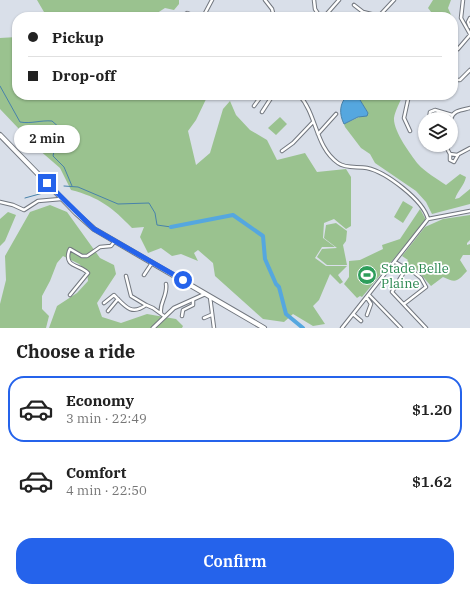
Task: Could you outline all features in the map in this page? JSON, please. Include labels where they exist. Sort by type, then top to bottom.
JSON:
[{"type":"highway","points":[[0,135],[62,199],[94,229],[152,263],[159,269],[210,296],[264,328]]},
{"type":"main road","points":[[153,328],[163,315],[183,303],[205,294]]},
{"type":"street","points":[[206,12],[212,0]]},
{"type":"street","points":[[266,0],[273,12]]},
{"type":"street","points":[[314,0],[318,12]]},
{"type":"street","points":[[328,12],[339,0]]},
{"type":"street","points":[[383,12],[394,0]]},
{"type":"street","points":[[458,49],[470,34],[461,18],[463,0]]},
{"type":"street","points":[[354,5],[363,12]]},
{"type":"street","points":[[470,18],[468,22],[470,27]]},
{"type":"street","points":[[458,79],[461,79],[470,70]]},
{"type":"street","points":[[254,106],[258,100]]},
{"type":"street","points":[[262,112],[270,100]]},
{"type":"street","points":[[302,100],[310,111],[318,134],[331,156],[338,163],[344,166],[355,166],[381,172],[398,183],[427,214],[428,219]]},
{"type":"street","points":[[408,100],[404,118],[410,131]]},
{"type":"street","points":[[458,113],[470,108]]},
{"type":"street","points":[[430,112],[435,110],[442,112]]},
{"type":"street","points":[[318,134],[336,114]]},
{"type":"street","points":[[282,152],[314,122]]},
{"type":"street","points":[[458,155],[450,154],[450,160],[454,162],[458,155],[470,148]]},
{"type":"street","points":[[0,202],[13,205],[24,210],[38,201],[62,199]]},
{"type":"street","points":[[344,327],[428,219],[470,211]]},
{"type":"street","points":[[70,295],[88,274],[82,268],[71,265],[69,262],[70,249],[82,256],[86,256],[100,247],[111,246],[114,242]]},
{"type":"street","points":[[395,262],[405,268],[407,266],[421,278],[426,288],[404,304]]},
{"type":"street","points":[[144,275],[152,263]]},
{"type":"street","points":[[405,268],[392,292],[426,328]]},
{"type":"street","points":[[126,276],[130,284],[131,296],[163,315]]},
{"type":"street","points":[[163,315],[160,307],[166,297],[166,284]]},
{"type":"street","points":[[104,303],[112,295],[132,311],[136,311],[146,305]]},
{"type":"street","points":[[210,296],[211,315],[214,328]]},
{"type":"street","points":[[368,296],[376,302],[401,328]]},
{"type":"street","points":[[368,296],[371,305]]},
{"type":"street","points":[[108,311],[118,299]]},
{"type":"street","points":[[182,316],[183,310],[193,305],[193,300]]},
{"type":"street","points":[[367,314],[371,305],[376,302]]},
{"type":"street","points":[[354,314],[361,321]]},
{"type":"street","points":[[204,318],[211,315]]},
{"type":"green space","points":[[37,0],[179,0],[179,4],[174,10],[165,8],[159,12],[44,12]]},
{"type":"green space","points":[[433,0],[451,0],[448,8],[450,12],[431,12],[428,8]]},
{"type":"green space","points":[[12,37],[12,100],[206,100],[196,120],[188,131],[196,165],[210,153],[223,109],[230,101],[236,115],[250,130],[267,140],[277,160],[305,153],[317,172],[346,169],[351,177],[351,226],[346,229],[334,219],[324,223],[323,238],[335,247],[322,247],[315,258],[326,266],[347,266],[338,275],[343,282],[340,284],[330,274],[319,300],[313,306],[325,324],[313,326],[293,314],[284,322],[263,319],[215,276],[213,263],[198,250],[194,253],[198,261],[181,254],[172,256],[161,248],[148,253],[140,237],[144,227],[132,228],[105,204],[90,196],[71,190],[60,168],[38,149],[0,109],[0,38]]},
{"type":"green space","points":[[360,100],[400,100],[396,109],[394,123],[411,155],[421,167],[446,185],[460,174],[466,177],[455,199],[459,198],[470,189],[470,204],[432,214],[426,202],[416,191],[375,163],[370,154],[361,148],[345,127],[344,124],[368,113]]},
{"type":"green space","points":[[280,117],[287,124],[276,135],[268,128]]},
{"type":"green space","points":[[403,201],[413,207],[403,223],[394,217]]},
{"type":"green space","points":[[50,205],[67,212],[100,258],[114,265],[116,274],[97,303],[102,317],[121,323],[147,314],[176,319],[183,326],[182,328],[49,328],[57,306],[77,293],[88,281],[87,272],[79,264],[63,256],[57,263],[42,296],[42,309],[49,316],[46,328],[0,328],[0,304],[6,280],[5,256],[30,212]]},
{"type":"green space","points":[[420,209],[426,220],[362,297],[360,296],[357,298],[344,284],[349,277],[349,261],[360,260],[383,249],[382,245],[400,239]]},
{"type":"green space","points":[[8,212],[16,215],[5,241],[0,246],[0,219]]},
{"type":"green space","points":[[470,215],[470,240],[467,245],[470,244],[470,255],[463,255],[460,260],[467,271],[454,281],[443,277],[431,286],[417,270],[405,263],[408,260],[402,256],[425,227],[443,219]]},
{"type":"green space","points":[[336,223],[347,231],[346,241],[343,245],[347,265],[327,265],[317,257],[322,249],[337,248],[324,238],[326,225]]},
{"type":"water","points":[[344,100],[360,100],[368,113],[367,116],[358,117],[344,124],[341,116],[341,105]]},
{"type":"waterway","points":[[0,86],[20,122],[28,123],[52,121],[61,129],[62,137],[55,147],[53,156],[64,167],[72,186]]},
{"type":"waterway","points":[[64,186],[78,187],[118,204],[149,203],[155,213],[157,225],[171,227]]},
{"type":"waterway","points":[[25,198],[43,193]]},
{"type":"waterway","points":[[171,227],[233,215],[263,236],[265,259],[276,284],[279,287],[286,314],[303,328]]},
{"type":"place","name":"Stade Belle Plaine","points":[[367,275]]},
{"type":"route","points":[[47,183],[94,229],[183,280]]}]
